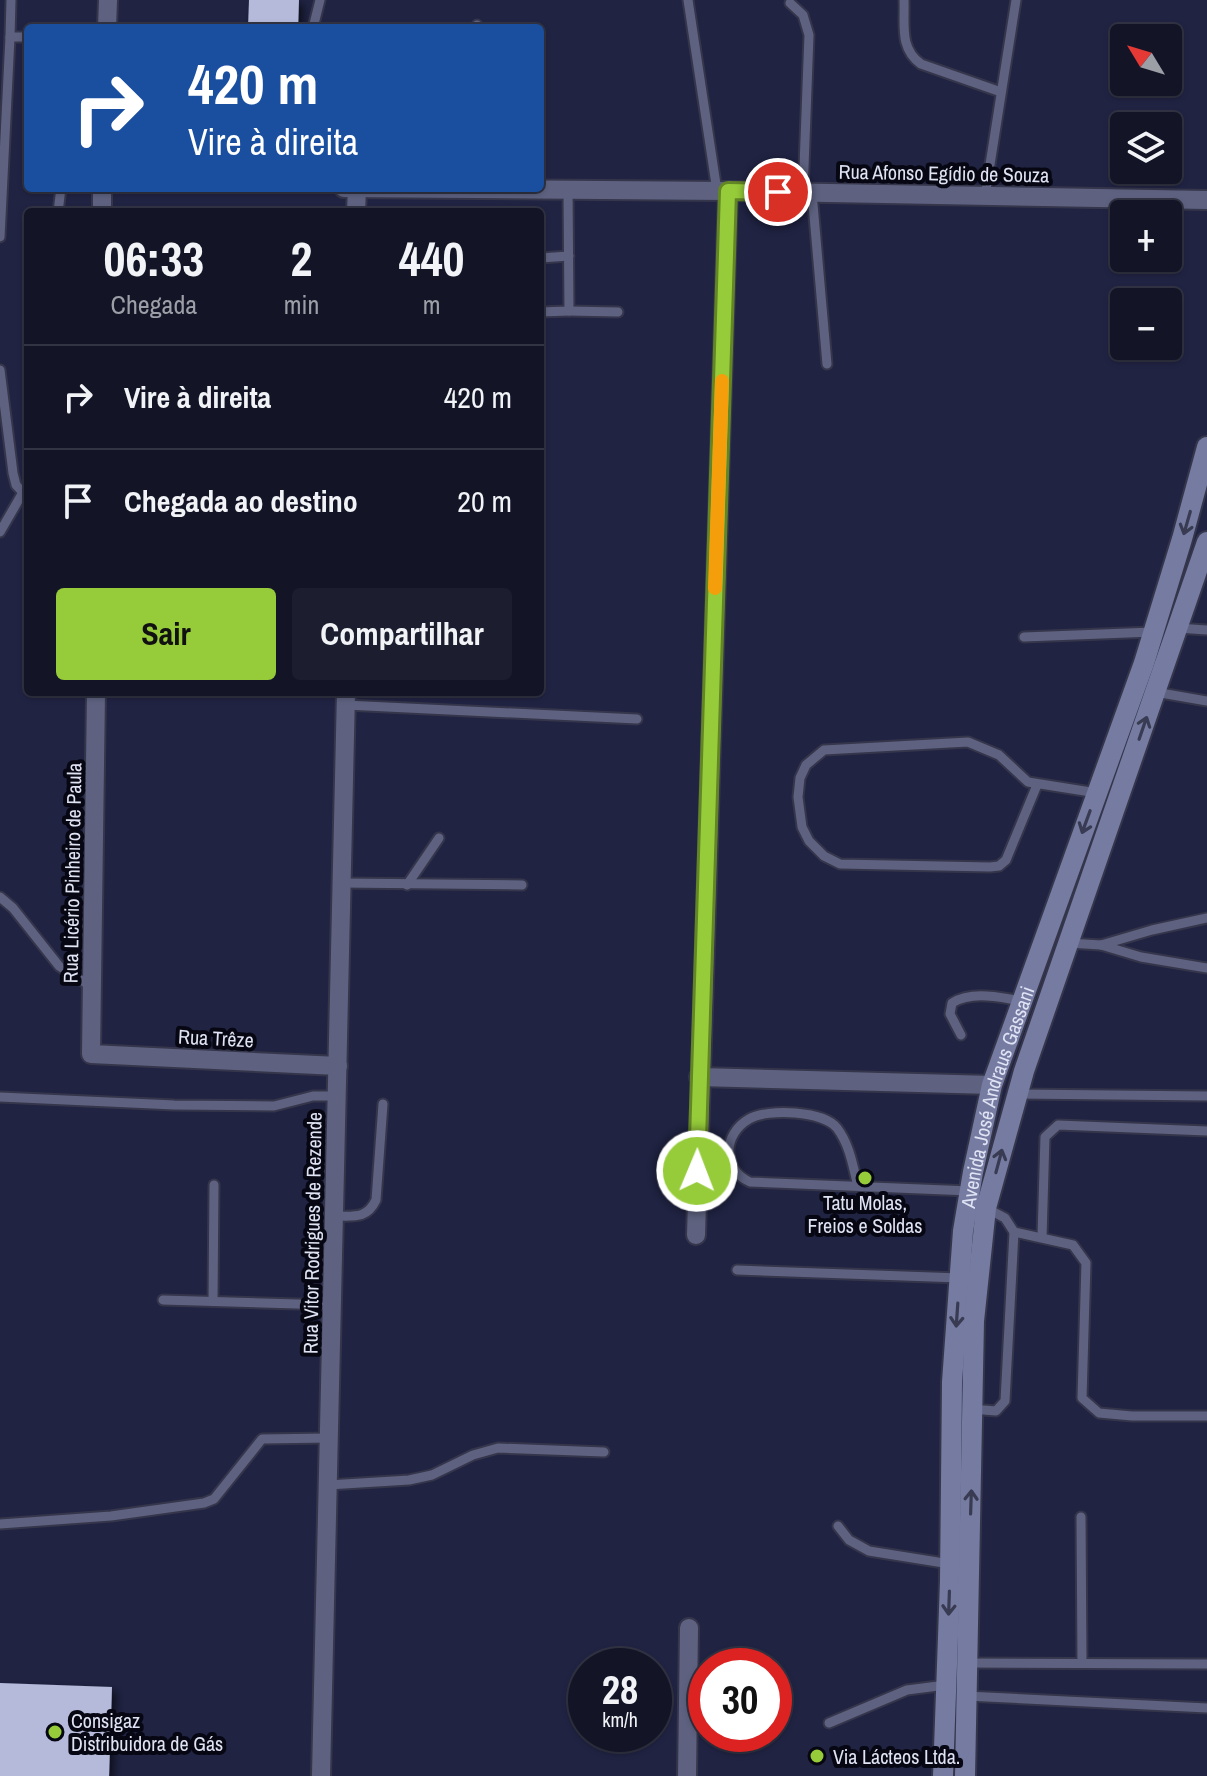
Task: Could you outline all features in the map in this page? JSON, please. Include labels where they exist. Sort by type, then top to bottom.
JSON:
[{"type":"main road","name":"Avenida José Andraus Gassani","points":[[943,1776],[957,1671],[974,1409],[974,1321],[986,1208],[1018,1094],[1155,692],[1153,632],[1207,447]]},
{"type":"main road","name":"Avenida José Andraus Gassani","points":[[965,1776],[966,1696],[957,1671],[950,1564],[952,1407],[960,1278],[970,1191],[992,1085],[1097,793],[1153,667],[1177,628],[1207,542]]},
{"type":"main road","points":[[1051,920],[1071,934]]},
{"type":"street","points":[[107,24],[108,0]]},
{"type":"street","name":"Rua Afonso Egídio de Souza","points":[[544,190],[1207,200]]},
{"type":"street","points":[[696,1235],[722,191]]},
{"type":"street","name":"Rua Licério Pinheiro de Paula","points":[[91,1054],[96,696]]},
{"type":"street","name":"Rua Vitor Rodrigues de Rezende","points":[[321,1776],[346,699]]},
{"type":"street","name":"Rua Trêze","points":[[91,1054],[338,1066]]},
{"type":"street","points":[[699,1077],[992,1085]]},
{"type":"street","points":[[687,1776],[689,1628]]},
{"type":"lane","points":[[0,237],[11,0]]},
{"type":"lane","points":[[314,24],[320,0]]},
{"type":"lane","points":[[688,0],[722,191]]},
{"type":"lane","points":[[904,0],[905,43],[913,58],[921,64],[1001,92]]},
{"type":"lane","points":[[985,196],[1016,0]]},
{"type":"lane","points":[[790,3],[803,15],[809,35],[808,193],[827,364]]},
{"type":"lane","points":[[10,37],[24,37]]},
{"type":"lane","points":[[568,190],[569,311]]},
{"type":"lane","points":[[544,258],[569,256]]},
{"type":"lane","points":[[544,312],[618,312]]},
{"type":"lane","points":[[0,370],[13,473],[24,494]]},
{"type":"lane","points":[[0,532],[24,497]]},
{"type":"lane","points":[[1177,628],[1207,630]]},
{"type":"lane","points":[[1024,637],[1153,632]]},
{"type":"lane","points":[[1155,692],[1207,701]]},
{"type":"lane","points":[[346,699],[637,719]]},
{"type":"lane","points":[[1037,785],[1006,860],[999,866],[990,867],[840,864],[824,856],[809,841],[802,827],[798,797],[800,778],[806,765],[824,750],[968,742],[999,755],[1019,776],[1037,785],[1097,793]]},
{"type":"lane","points":[[407,885],[439,838]]},
{"type":"lane","points":[[342,883],[522,885]]},
{"type":"lane","points":[[0,897],[13,908],[59,966],[92,987]]},
{"type":"lane","points":[[1101,945],[1207,918]]},
{"type":"lane","points":[[1071,934],[1141,957],[1207,968]]},
{"type":"lane","points":[[961,1035],[950,1014],[952,1003],[959,999],[978,996],[1023,1001]]},
{"type":"lane","points":[[1018,1094],[1207,1096]]},
{"type":"lane","points":[[0,1097],[274,1106],[313,1096],[338,1096]]},
{"type":"lane","points":[[335,1216],[363,1216],[376,1200],[383,1104]]},
{"type":"lane","points":[[858,1186],[849,1150],[838,1129],[828,1119],[815,1114],[765,1114],[750,1119],[739,1128],[731,1143],[728,1155],[731,1169],[750,1182],[970,1191]]},
{"type":"lane","points":[[1042,1237],[1045,1137],[1058,1125],[1207,1131]]},
{"type":"lane","points":[[213,1301],[214,1185]]},
{"type":"lane","points":[[952,1407],[996,1411],[1005,1401],[1014,1232],[1005,1218],[986,1208]]},
{"type":"lane","points":[[1014,1232],[1073,1245],[1086,1263],[1082,1398],[1099,1413],[1207,1416]]},
{"type":"lane","points":[[737,1270],[960,1278]]},
{"type":"lane","points":[[163,1300],[332,1305]]},
{"type":"lane","points":[[0,1524],[111,1516],[204,1503],[214,1499],[262,1439],[329,1438]]},
{"type":"lane","points":[[328,1485],[409,1480],[432,1475],[473,1455],[498,1448],[604,1452]]},
{"type":"lane","points":[[1081,1517],[1082,1663]]},
{"type":"lane","points":[[838,1526],[849,1540],[869,1551],[950,1564]]},
{"type":"lane","points":[[829,1723],[957,1671],[1082,1663],[1207,1664]]},
{"type":"lane","points":[[966,1696],[1207,1708]]},
{"type":"shaded area","points":[[0,0],[1207,0],[1207,1776],[0,1776]]},
{"type":"building","points":[[249,0],[299,0],[298,24],[248,24]]},
{"type":"building","name":"Consigaz Distribuidora de Gás","points":[[0,1683],[112,1687],[109,1776],[0,1776]]},
{"type":"slow traffic","points":[[715,588],[722,381]]},
{"type":"place","name":"Tatu Molas, Freios e Soldas","points":[[865,1178]]},
{"type":"place","name":"Consigaz Distribuidora de Gás","points":[[55,1732]]},
{"type":"place","name":"Via Lácteos Ltda.","points":[[817,1756]]},
{"type":"route","points":[[697,1171],[728,191],[778,192]]}]
